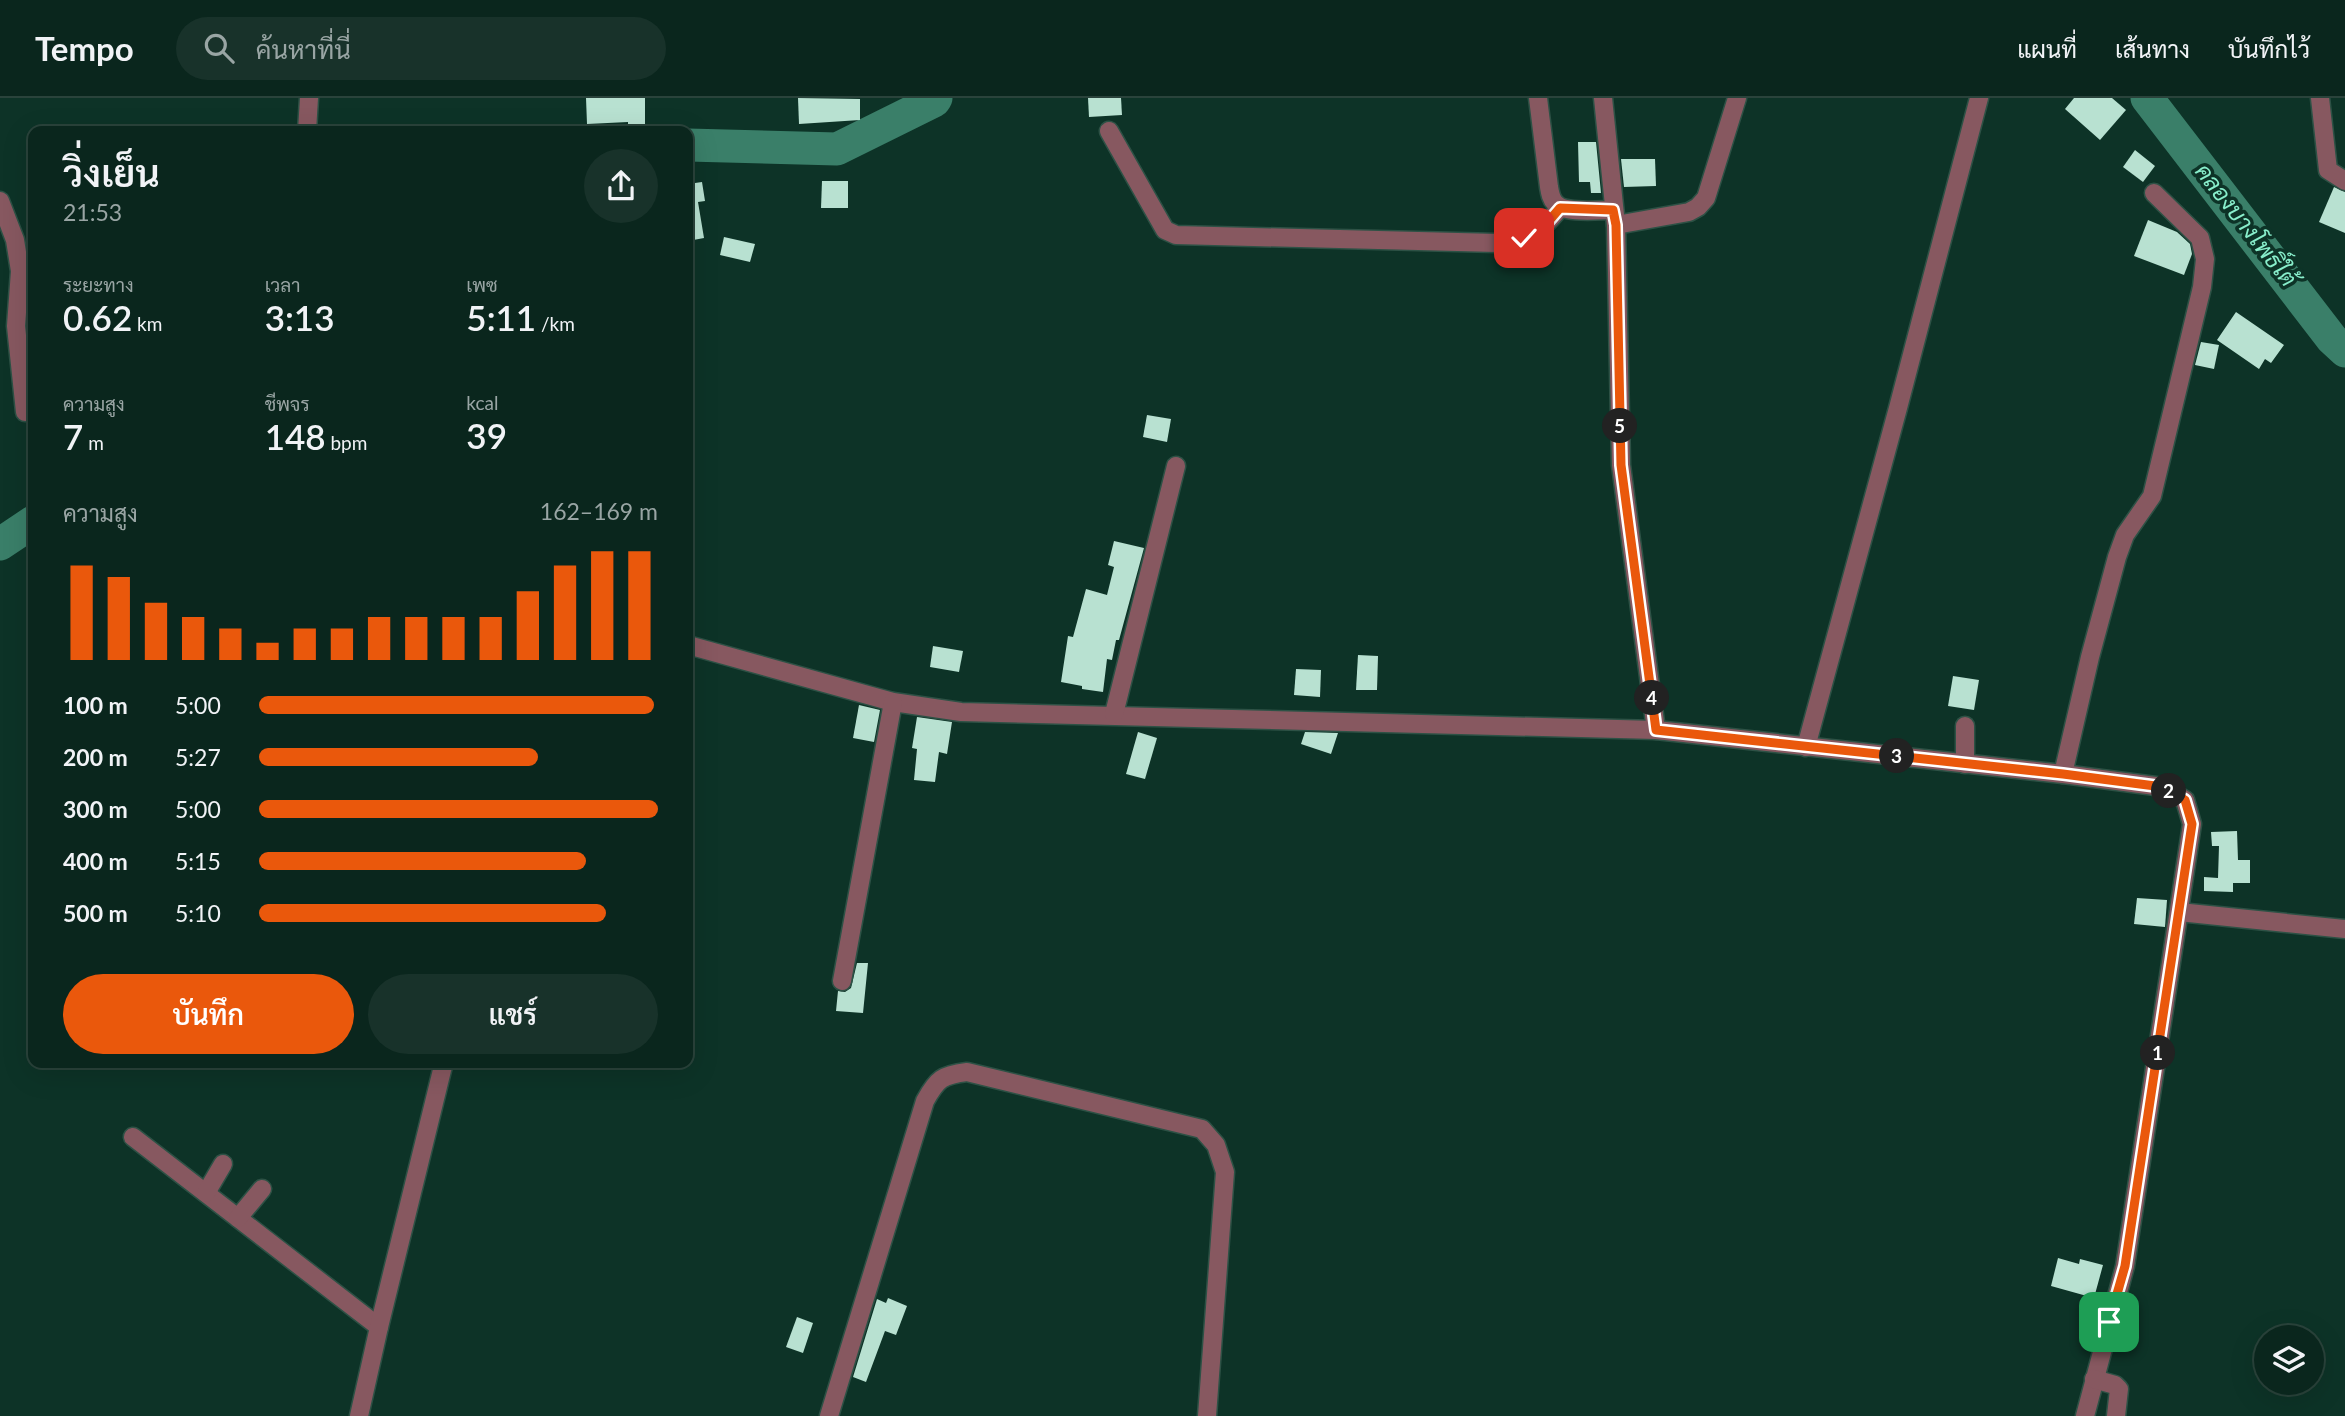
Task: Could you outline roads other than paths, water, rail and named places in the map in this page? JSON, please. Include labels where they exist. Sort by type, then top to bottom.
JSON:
[{"type":"street","points":[[307,126],[309,98]]},
{"type":"street","points":[[1538,98],[1553,201],[1560,208],[1614,217],[1689,212],[1698,207],[1706,198],[1737,98]]},
{"type":"street","points":[[1603,98],[1614,217],[1621,465],[1656,730]]},
{"type":"street","points":[[1805,747],[1979,98]]},
{"type":"street","points":[[2320,98],[2329,170],[2345,181]]},
{"type":"street","points":[[1109,131],[1165,230],[1176,235],[1497,243],[1524,238],[1541,230],[1560,208]]},
{"type":"street","points":[[2063,774],[2117,557],[2125,535],[2152,496],[2202,286],[2205,259],[2200,238],[2154,193]]},
{"type":"street","points":[[0,201],[15,240],[20,271],[16,326],[25,412]]},
{"type":"street","points":[[1114,714],[1176,466]]},
{"type":"street","points":[[693,646],[893,702],[961,712],[1656,730],[2163,787],[2185,800],[2192,824],[2125,1266],[2085,1416]]},
{"type":"street","points":[[842,981],[893,702]]},
{"type":"street","points":[[1965,726],[1965,764]]},
{"type":"street","points":[[2179,912],[2345,929]]},
{"type":"street","points":[[359,1416],[443,1068]]},
{"type":"street","points":[[829,1416],[925,1101],[934,1084],[948,1074],[967,1072],[1202,1129],[1216,1145],[1226,1172],[1207,1416]]},
{"type":"street","points":[[133,1137],[379,1326]]},
{"type":"street","points":[[206,1193],[223,1164]]},
{"type":"street","points":[[238,1218],[262,1189]]},
{"type":"street","points":[[2094,1379],[2115,1385],[2119,1389],[2116,1416]]},
{"type":"waterway","name":"คลองบางโพธิ์ใต้","points":[[693,145],[837,149],[936,98]]},
{"type":"waterway","name":"คลองบางโพธิ์ใต้","points":[[2147,98],[2332,339],[2345,351]]},
{"type":"waterway","name":"คลองบางโพธิ์ใต้","points":[[0,544],[28,525]]}]
